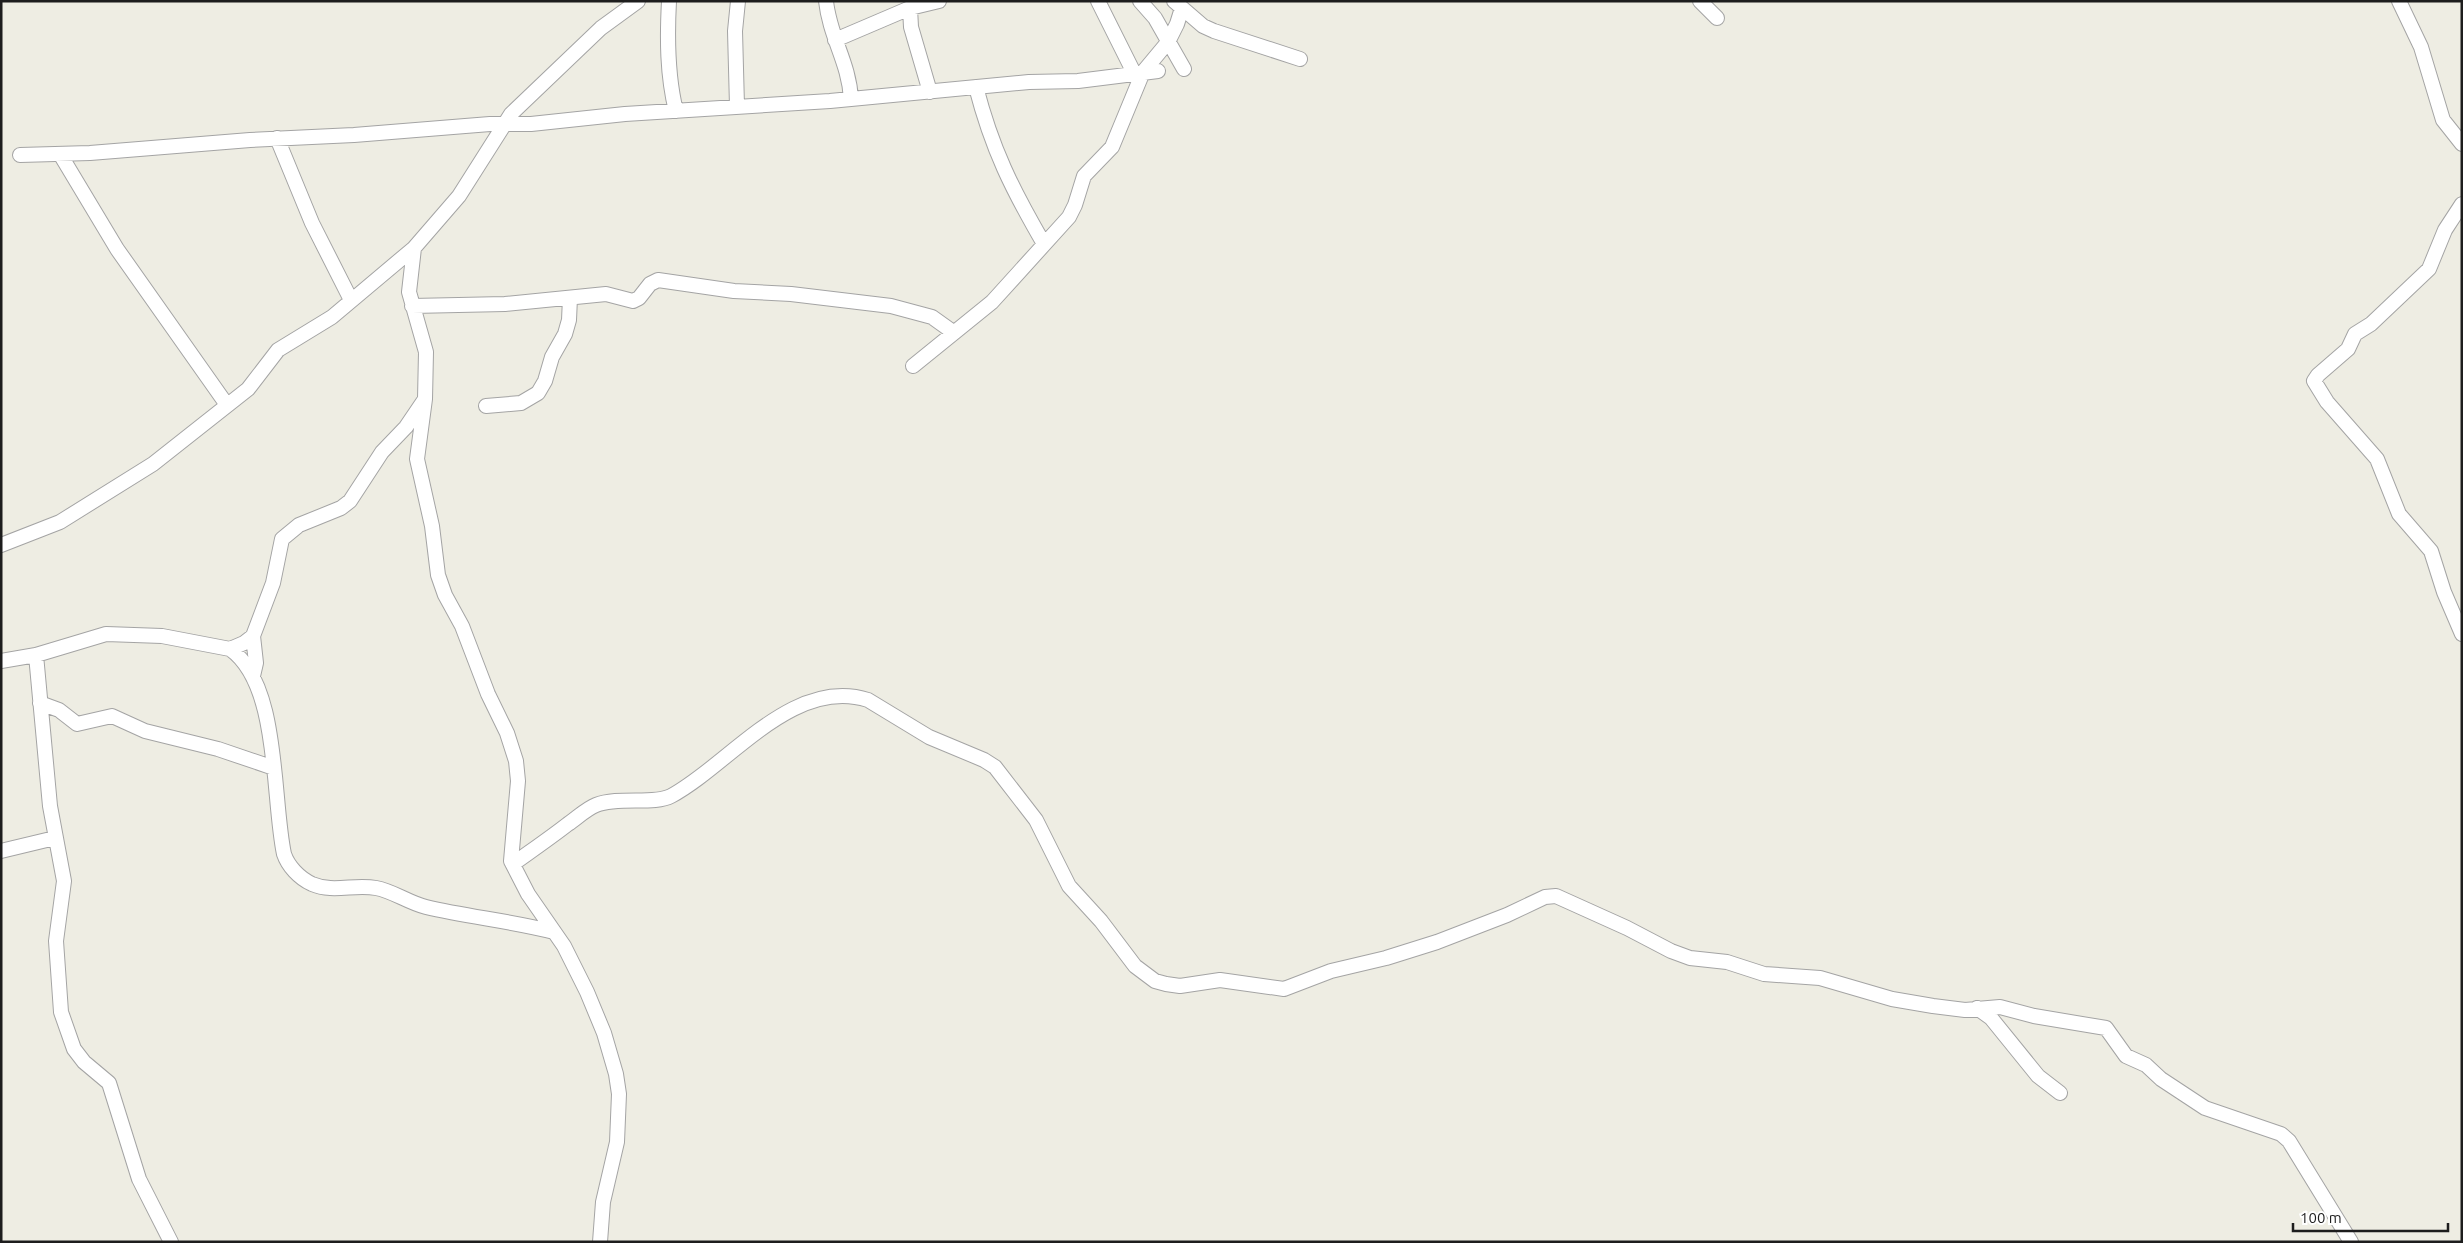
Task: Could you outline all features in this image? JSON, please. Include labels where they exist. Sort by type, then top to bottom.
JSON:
[{"type":"street","points":[[1,545],[60,522],[153,464],[248,389],[278,350],[332,318],[414,248],[458,196],[503,124],[516,108],[601,28],[638,1]]},
{"type":"street","points":[[669,1],[668,52],[670,83],[676,111]]},
{"type":"street","points":[[736,106],[735,31],[738,1]]},
{"type":"street","points":[[826,1],[828,18],[835,40],[848,69],[851,99]]},
{"type":"street","points":[[835,40],[917,5],[939,1]]},
{"type":"street","points":[[1098,1],[1139,73]]},
{"type":"street","points":[[1700,1],[1717,18]]},
{"type":"street","points":[[2398,1],[2421,47],[2443,120],[2462,144]]},
{"type":"street","points":[[1145,3],[1184,69]]},
{"type":"street","points":[[917,5],[913,38],[930,92]]},
{"type":"street","points":[[912,366],[992,302],[1073,212],[1084,176],[1112,147],[1139,73],[1168,42],[1178,24],[1178,5]]},
{"type":"street","points":[[1178,5],[1204,26],[1214,31],[1300,59]]},
{"type":"street","points":[[20,156],[503,124],[538,124],[736,106],[851,99],[1029,82],[1070,82],[1158,71]]},
{"type":"street","points":[[976,87],[986,123],[1003,170],[1044,244]]},
{"type":"street","points":[[277,138],[312,222],[351,300]]},
{"type":"street","points":[[60,154],[117,249],[227,405]]},
{"type":"street","points":[[2462,204],[2445,230],[2429,269],[2372,324],[2355,334],[2348,349],[2316,377],[2314,381],[2327,402],[2377,459],[2399,514],[2431,550],[2444,592],[2462,634]]},
{"type":"street","points":[[414,248],[409,292],[426,352],[425,400],[417,459],[432,526],[438,575],[444,594],[462,626],[488,694],[507,733],[516,761],[518,781],[511,857],[513,864],[528,894],[564,946],[593,1004],[618,1084],[617,1142],[603,1202],[600,1242]]},
{"type":"street","points":[[412,306],[505,304],[606,294],[633,300],[641,296],[655,281],[674,281],[734,291],[791,294],[891,306],[932,317],[953,332]]},
{"type":"street","points":[[486,406],[521,403],[538,393],[546,381],[552,357],[565,334],[569,320],[570,298]]},
{"type":"street","points":[[254,676],[253,636],[273,583],[282,539],[299,525],[341,508],[350,501],[382,452],[410,422],[425,400]]},
{"type":"street","points":[[1,660],[36,655],[106,634],[120,633],[162,636],[230,649],[246,662],[254,676],[270,738],[285,856],[292,868],[308,882],[331,888],[376,888],[423,907],[520,923],[554,932]]},
{"type":"street","points":[[230,649],[244,644],[253,636]]},
{"type":"street","points":[[36,655],[55,838],[64,880],[56,942],[61,1012],[64,1026],[74,1050],[84,1062],[109,1084],[139,1178],[171,1242]]},
{"type":"street","points":[[513,864],[594,806],[623,800],[666,798],[784,715],[814,702],[853,696],[868,700],[938,742],[984,760],[994,767],[1036,820],[1069,886],[1101,921],[1135,966],[1155,981],[1180,986],[1220,980],[1284,989],[1331,970],[1386,958],[1437,942],[1507,915],[1545,897],[1556,896],[1686,957],[1727,962],[1764,974],[1820,978],[1892,999],[1950,1009],[2000,1008],[2034,1016],[2106,1028],[2126,1056],[2146,1065],[2161,1079],[2205,1108],[2231,1119],[2277,1130],[2289,1142],[2351,1242]]},
{"type":"street","points":[[40,703],[59,710],[77,724],[112,716],[150,733],[218,749],[274,768]]},
{"type":"street","points":[[1,851],[55,838]]},
{"type":"street","points":[[1977,1008],[1991,1018],[2038,1076],[2060,1093]]}]
